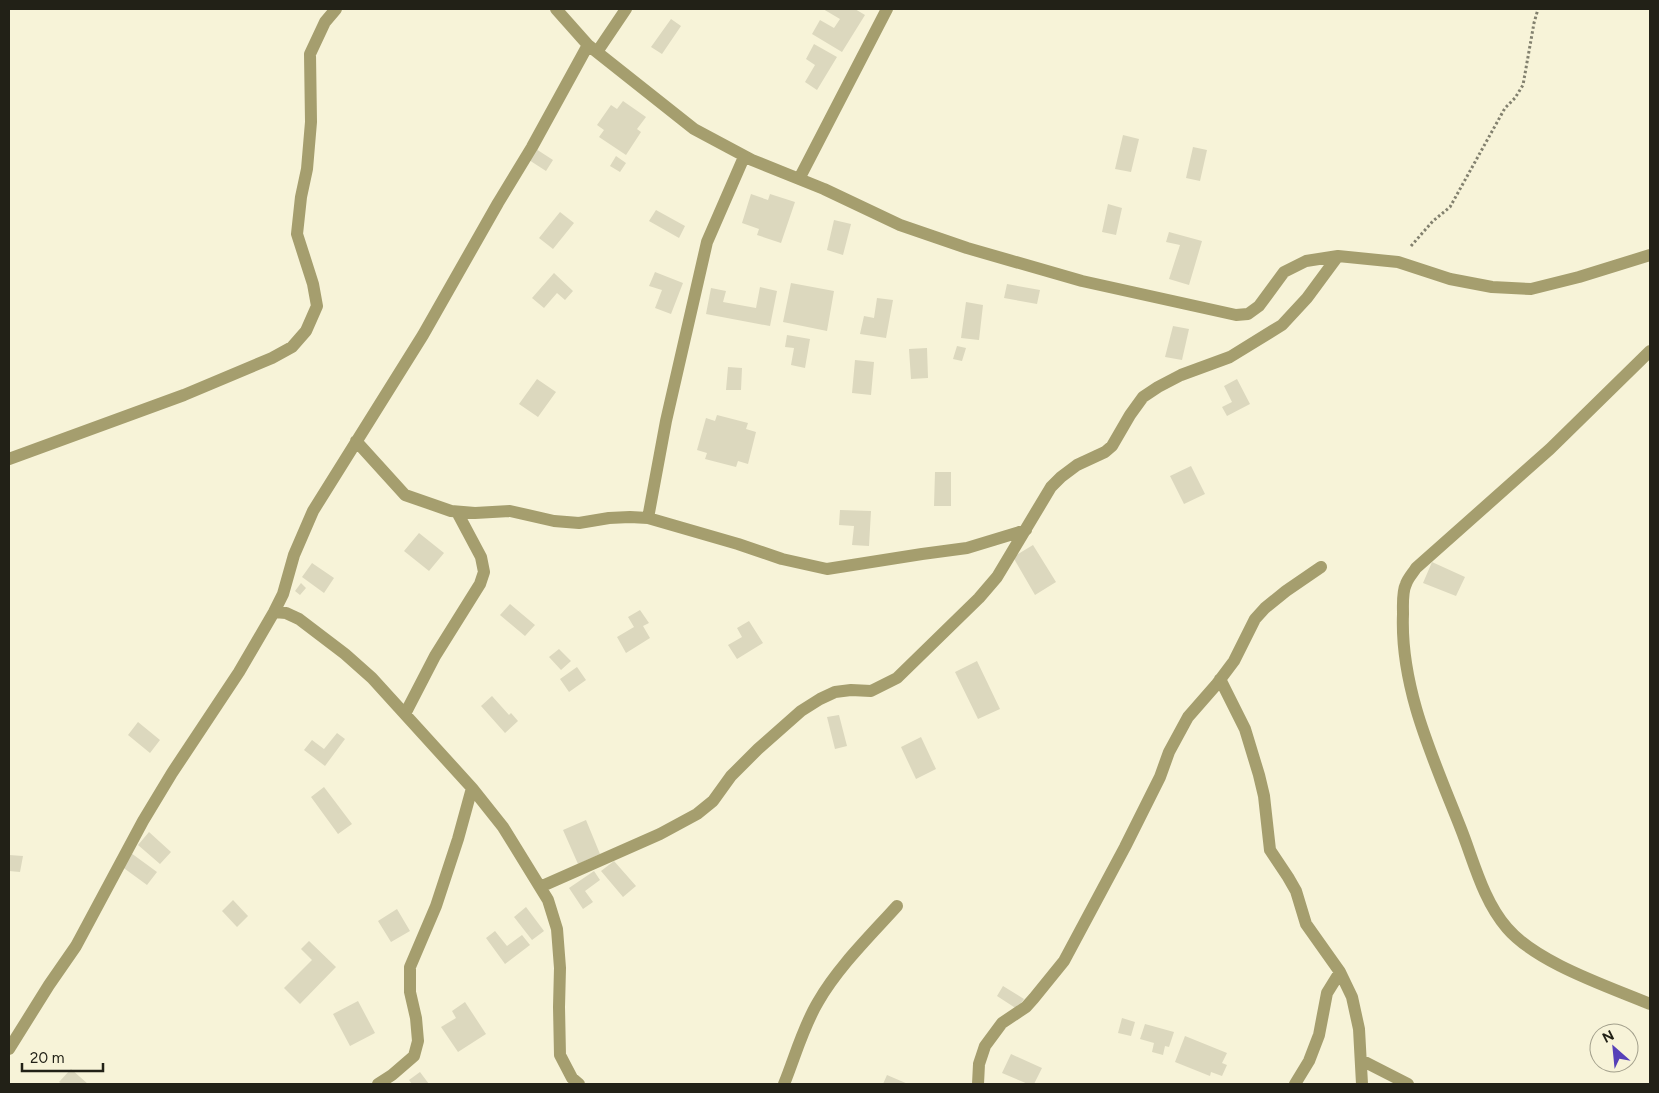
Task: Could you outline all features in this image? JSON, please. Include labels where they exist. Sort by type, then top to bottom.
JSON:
[{"type":"street","points":[[9,459],[184,395],[272,358],[292,347],[306,331],[317,306],[298,234],[307,170],[311,122],[310,54],[325,22],[336,9]]},
{"type":"street","points":[[556,9],[592,48],[694,128],[744,156],[824,189],[900,225],[967,248],[1082,281],[1236,315],[1248,314],[1259,306],[1284,272],[1306,261],[1338,256],[1398,262],[1450,279],[1492,287],[1531,289],[1579,277],[1650,255]]},
{"type":"street","points":[[9,1048],[49,984],[76,946],[143,821],[172,773],[240,672],[274,612],[283,594],[294,556],[313,511],[423,335],[498,203],[592,48],[626,9]]},
{"type":"street","points":[[799,179],[887,9]]},
{"type":"street","points":[[648,518],[666,421],[706,242],[744,156]]},
{"type":"street","points":[[540,887],[660,834],[697,814],[713,801],[731,776],[758,749],[786,723],[820,698],[835,692],[850,690],[872,691],[897,678],[980,598],[997,578],[1051,487],[1077,465],[1105,452],[1112,446],[1130,415],[1143,398],[1158,387],[1181,375],[1230,357],[1282,325],[1307,298],[1338,256]]},
{"type":"street","points":[[1650,351],[1550,448],[1416,568],[1406,584],[1403,603],[1402,635],[1409,683],[1430,753],[1483,888],[1495,911],[1508,929],[1537,954],[1650,1004]]},
{"type":"street","points":[[356,441],[405,495],[457,512],[510,511],[554,521],[579,523],[616,518],[648,518],[738,544],[782,560],[827,570],[967,548],[1026,530]]},
{"type":"street","points":[[404,714],[435,656],[480,584],[484,572],[481,557],[457,512]]},
{"type":"street","points":[[978,1084],[979,1064],[985,1046],[1002,1023],[1026,1007],[1064,961],[1125,847],[1160,777],[1169,752],[1188,717],[1234,661],[1255,620],[1265,608],[1286,591],[1321,568]]},
{"type":"street","points":[[274,612],[286,613],[299,619],[345,654],[372,678],[472,788],[503,827],[548,900],[557,929],[560,968],[560,1055],[572,1078],[579,1084]]},
{"type":"street","points":[[1220,679],[1244,729],[1255,759],[1264,796],[1270,850],[1296,891],[1306,924],[1340,972],[1352,997],[1356,1010],[1362,1084]]},
{"type":"street","points":[[378,1084],[414,1056],[418,1041],[416,1018],[410,992],[410,967],[436,906],[472,788]]},
{"type":"street","points":[[784,1084],[806,1027],[818,1002],[832,981],[897,906]]},
{"type":"street","points":[[1295,1084],[1309,1061],[1319,1035],[1327,993],[1340,972]]},
{"type":"street","points":[[1361,1060],[1408,1084]]},
{"type":"path","points":[[1398,262],[1434,221],[1450,208],[1505,108],[1515,98],[1523,85],[1538,9]]},
{"type":"building","points":[[823,9],[855,9],[865,15],[842,52],[812,34],[820,20],[834,28],[840,19]]},
{"type":"building","points":[[671,19],[681,26],[662,54],[651,47]]},
{"type":"building","points":[[814,44],[837,57],[817,90],[805,82],[815,65],[806,59]]},
{"type":"building","points":[[623,101],[646,117],[637,129],[641,132],[626,155],[599,137],[604,130],[597,125],[611,105],[617,109]]},
{"type":"building","points":[[1123,135],[1139,139],[1131,172],[1115,169]]},
{"type":"building","points":[[1193,147],[1207,150],[1200,181],[1186,178]]},
{"type":"building","points":[[536,149],[553,160],[546,171],[529,160]]},
{"type":"building","points":[[616,156],[626,163],[620,172],[610,166]]},
{"type":"building","points":[[751,194],[768,200],[770,194],[795,202],[781,243],[757,235],[759,229],[742,223]]},
{"type":"building","points":[[1108,204],[1122,208],[1116,235],[1102,232]]},
{"type":"building","points":[[656,210],[685,226],[679,238],[649,221]]},
{"type":"building","points":[[560,212],[574,223],[553,249],[539,238]]},
{"type":"building","points":[[834,220],[851,224],[843,255],[827,250]]},
{"type":"building","points":[[1169,232],[1202,241],[1189,285],[1169,279],[1180,245],[1166,242]]},
{"type":"building","points":[[655,272],[683,283],[671,314],[655,308],[662,290],[649,286]]},
{"type":"building","points":[[554,273],[573,291],[565,300],[557,293],[544,308],[532,298]]},
{"type":"building","points":[[791,283],[834,291],[827,331],[783,322]]},
{"type":"building","points":[[1007,284],[1040,290],[1037,304],[1004,298]]},
{"type":"building","points":[[760,287],[777,291],[770,326],[706,314],[711,288],[726,291],[723,302],[756,308]]},
{"type":"building","points":[[877,298],[893,300],[886,338],[860,334],[864,316],[874,318]]},
{"type":"building","points":[[966,302],[983,305],[979,340],[961,338]]},
{"type":"building","points":[[1173,326],[1189,329],[1182,360],[1165,357]]},
{"type":"building","points":[[787,335],[810,339],[805,368],[791,365],[794,348],[785,347]]},
{"type":"building","points":[[957,346],[966,348],[962,361],[953,359]]},
{"type":"building","points":[[927,348],[928,378],[911,379],[909,349]]},
{"type":"building","points":[[855,360],[874,362],[871,395],[852,393]]},
{"type":"building","points":[[728,367],[742,368],[741,390],[726,390]]},
{"type":"building","points":[[537,379],[556,392],[538,417],[519,404]]},
{"type":"building","points":[[1237,379],[1250,404],[1227,416],[1222,407],[1232,402],[1224,386]]},
{"type":"building","points":[[717,415],[748,423],[746,429],[756,432],[748,464],[738,461],[736,467],[705,459],[707,453],[697,450],[706,418],[715,421]]},
{"type":"building","points":[[1191,466],[1205,494],[1184,504],[1170,476]]},
{"type":"building","points":[[935,472],[951,472],[951,506],[934,506]]},
{"type":"building","points":[[840,510],[871,511],[869,546],[852,545],[854,526],[839,525]]},
{"type":"building","points":[[419,533],[444,553],[429,571],[404,551]]},
{"type":"building","points":[[1033,545],[1056,582],[1035,595],[1013,557]]},
{"type":"building","points":[[1432,562],[1465,577],[1456,596],[1423,583]]},
{"type":"building","points":[[312,563],[334,578],[324,593],[302,577]]},
{"type":"building","points":[[301,583],[306,588],[300,595],[295,591]]},
{"type":"building","points":[[510,604],[535,625],[525,636],[500,615]]},
{"type":"building","points":[[640,610],[649,623],[643,626],[650,638],[626,653],[617,637],[634,627],[628,617]]},
{"type":"building","points":[[749,621],[763,643],[737,659],[728,645],[742,637],[737,628]]},
{"type":"building","points":[[559,649],[571,661],[561,670],[549,657]]},
{"type":"building","points":[[977,661],[1000,709],[978,719],[955,672]]},
{"type":"building","points":[[577,667],[586,680],[569,692],[560,679]]},
{"type":"building","points":[[492,696],[509,715],[511,713],[518,721],[505,733],[481,706]]},
{"type":"building","points":[[839,715],[847,746],[835,749],[827,717]]},
{"type":"building","points":[[138,722],[160,740],[150,753],[128,735]]},
{"type":"building","points":[[337,733],[345,739],[325,766],[304,750],[312,740],[324,749]]},
{"type":"building","points":[[921,737],[936,769],[916,779],[901,747]]},
{"type":"building","points":[[324,787],[352,824],[338,834],[311,797]]},
{"type":"building","points":[[586,820],[600,854],[578,864],[563,830]]},
{"type":"building","points":[[149,832],[171,852],[160,864],[138,845]]},
{"type":"building","points":[[131,853],[157,872],[147,885],[121,866]]},
{"type":"building","points":[[9,855],[23,856],[20,872],[9,871]]},
{"type":"building","points":[[614,861],[636,886],[623,897],[601,871]]},
{"type":"building","points":[[594,871],[600,880],[585,891],[593,902],[583,909],[569,888]]},
{"type":"building","points":[[233,900],[248,916],[237,927],[222,911]]},
{"type":"building","points":[[526,907],[544,931],[532,940],[514,917]]},
{"type":"building","points":[[397,909],[410,931],[391,942],[378,921]]},
{"type":"building","points":[[495,931],[507,946],[522,935],[530,945],[505,964],[486,938]]},
{"type":"building","points":[[309,941],[336,967],[300,1004],[284,988],[312,960],[301,949]]},
{"type":"building","points":[[1003,986],[1024,999],[1017,1009],[997,996]]},
{"type":"building","points":[[358,1001],[375,1033],[350,1046],[333,1014]]},
{"type":"building","points":[[465,1002],[486,1034],[458,1052],[441,1027],[456,1018],[452,1011]]},
{"type":"building","points":[[1122,1018],[1135,1022],[1131,1036],[1118,1033]]},
{"type":"building","points":[[1145,1024],[1174,1032],[1169,1047],[1165,1046],[1163,1055],[1152,1052],[1154,1043],[1140,1039]]},
{"type":"building","points":[[1185,1036],[1227,1053],[1222,1063],[1227,1065],[1222,1076],[1211,1072],[1210,1076],[1175,1062]]},
{"type":"building","points":[[1011,1054],[1042,1068],[1034,1084],[1028,1084],[1002,1073]]},
{"type":"building","points":[[71,1069],[88,1084],[62,1084],[59,1082]]},
{"type":"building","points":[[420,1072],[429,1084],[412,1084],[409,1080]]},
{"type":"building","points":[[887,1075],[908,1084],[883,1084]]}]
